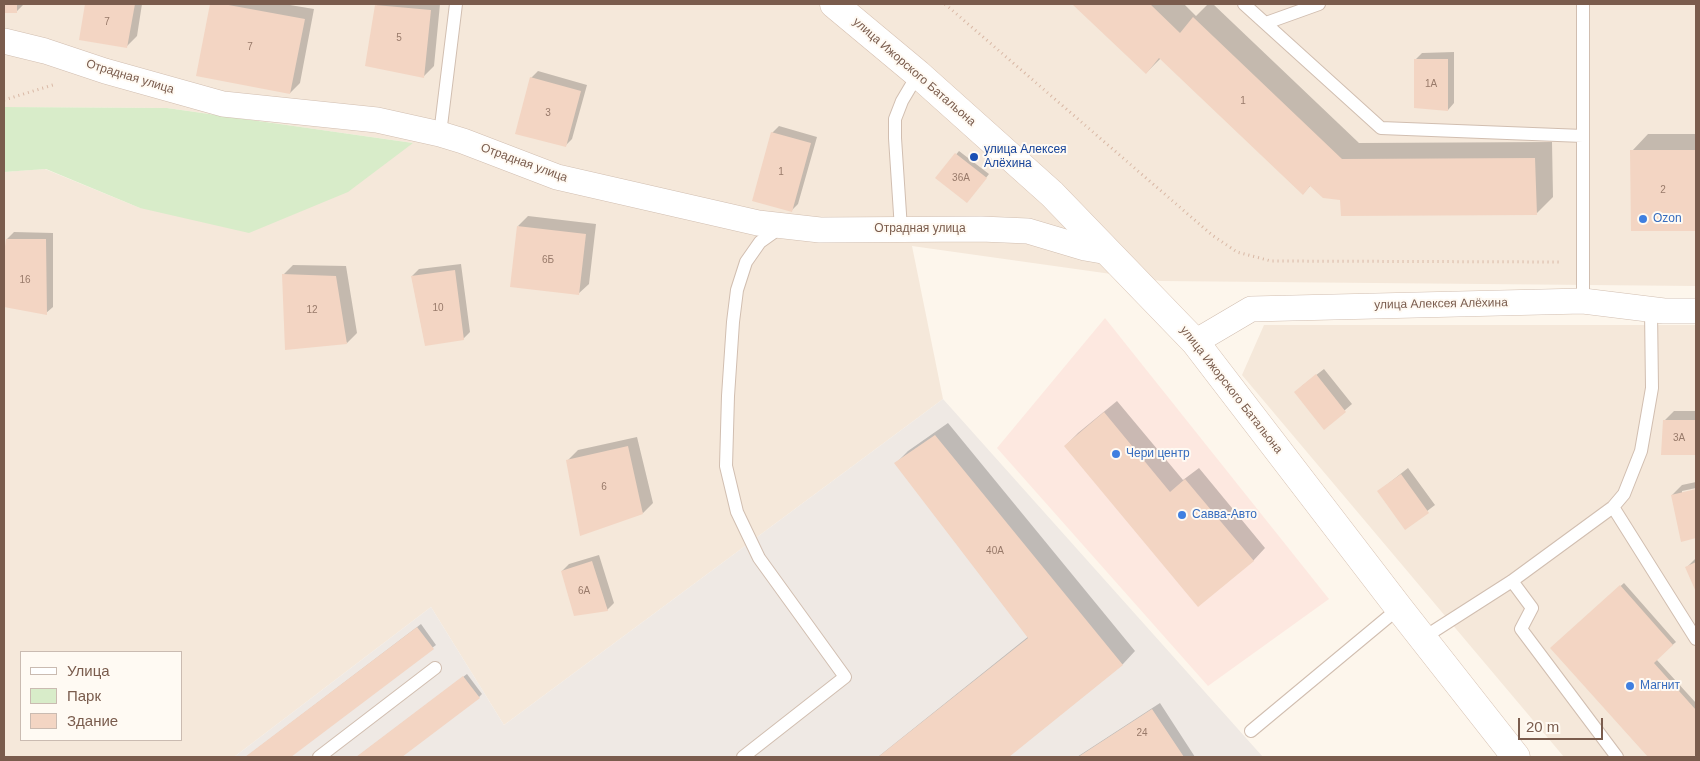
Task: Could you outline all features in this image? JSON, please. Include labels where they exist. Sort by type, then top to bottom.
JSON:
[{"type":"street","name":"улица Ижорского Батальона","points":[[834,4],[918,74],[1052,194],[1195,342],[1422,638],[1516,757]]},
{"type":"street","name":"Отрадная улица","points":[[4,41],[45,51],[114,74],[223,104],[377,120],[440,134],[557,177],[758,224],[820,230],[981,229],[1028,231],[1085,248],[1108,252]]},
{"type":"street","name":"улица Алексея Алёхина","points":[[1195,342],[1251,308],[1583,301],[1651,310],[1696,311]]},
{"type":"lane","points":[[440,134],[456,4]]},
{"type":"lane","points":[[1244,4],[1381,128],[1583,136]]},
{"type":"lane","points":[[1266,23],[1319,4]]},
{"type":"lane","points":[[1582,4],[1583,301]]},
{"type":"lane","points":[[901,229],[895,138],[896,119],[902,101],[918,74]]},
{"type":"lane","points":[[743,757],[845,677],[759,558],[737,512],[726,466],[728,396],[737,290],[746,262],[760,242],[783,226]]},
{"type":"lane","points":[[1422,638],[1512,581],[1613,508],[1624,494],[1641,451],[1652,388],[1651,310]]},
{"type":"lane","points":[[1613,508],[1696,639]]},
{"type":"lane","points":[[1512,581],[1532,608],[1521,629],[1617,757]]},
{"type":"lane","points":[[1251,731],[1400,608]]},
{"type":"lane","points":[[319,757],[435,668]]},
{"type":"path","points":[[945,4],[1212,235],[1237,252],[1271,261],[1583,262]]},
{"type":"path","points":[[4,100],[62,83]]},
{"type":"shaded area","points":[[4,4],[1696,4],[1696,286],[1161,281],[912,246],[943,399],[504,725],[431,607],[234,757],[4,757],[4,172],[45,169],[140,208],[413,143],[167,108],[4,107]]},
{"type":"shaded area","points":[[1105,318],[1329,599],[1208,686],[997,448]]},
{"type":"shaded area","points":[[1264,325],[1696,325],[1696,757],[1564,757],[1242,375]]},
{"type":"shaded area","points":[[943,399],[1263,757],[234,757],[431,607],[504,725]]},
{"type":"green space","points":[[4,107],[167,108],[413,143],[348,192],[249,233],[140,208],[46,169],[4,172]]},
{"type":"building","points":[[4,4],[17,4],[17,13],[4,13]]},
{"type":"building","points":[[85,4],[135,4],[127,48],[79,40]]},
{"type":"building","points":[[210,4],[223,4],[305,19],[290,94],[196,76]]},
{"type":"building","points":[[1072,4],[1150,4],[1180,33],[1193,17],[1342,159],[1535,158],[1537,215],[1341,216],[1340,200],[1323,198],[1310,186],[1303,195],[1159,58],[1146,74]]},
{"type":"building","points":[[375,5],[431,10],[424,78],[365,66]]},
{"type":"building","points":[[1414,59],[1448,59],[1448,111],[1414,108]]},
{"type":"building","points":[[530,77],[581,91],[566,147],[515,134]]},
{"type":"building","points":[[771,132],[811,143],[792,212],[752,201]]},
{"type":"building","points":[[1630,150],[1696,150],[1696,231],[1631,231]]},
{"type":"building","points":[[955,153],[987,178],[967,203],[935,178]]},
{"type":"building","points":[[517,226],[586,234],[579,295],[510,287]]},
{"type":"building","points":[[6,239],[46,239],[47,315],[4,307],[4,254]]},
{"type":"building","points":[[455,270],[464,340],[425,346],[411,276]]},
{"type":"building","points":[[282,274],[336,276],[347,344],[285,350]]},
{"type":"building","points":[[1316,374],[1346,412],[1324,430],[1294,392]]},
{"type":"building","points":[[1104,412],[1170,492],[1185,479],[1254,561],[1198,607],[1064,446]]},
{"type":"building","points":[[1663,420],[1696,420],[1696,455],[1661,455]]},
{"type":"building","points":[[935,435],[1123,665],[1009,757],[878,757],[1028,638],[894,463]]},
{"type":"building","points":[[628,446],[643,514],[580,536],[566,460]]},
{"type":"building","points":[[1401,474],[1429,513],[1405,530],[1377,491]]},
{"type":"building","points":[[1696,489],[1696,538],[1681,542],[1671,495]]},
{"type":"building","points":[[592,561],[608,611],[574,616],[561,571]]},
{"type":"building","points":[[1696,562],[1696,592],[1685,567]]},
{"type":"building","name":"Магнит","points":[[1620,585],[1673,645],[1654,663],[1696,710],[1696,754],[1693,757],[1648,757],[1550,648]]},
{"type":"building","points":[[417,627],[434,649],[291,757],[245,757]]},
{"type":"building","points":[[463,676],[480,698],[402,757],[356,757]]},
{"type":"building","points":[[1152,709],[1184,757],[1078,757]]},
{"type":"place","name":"улица Алексея Алёхина","points":[[974,157]]},
{"type":"place","name":"Ozon","points":[[1643,219]]},
{"type":"place","name":"Чери центр","points":[[1116,454]]},
{"type":"place","name":"Савва-Авто","points":[[1182,515]]},
{"type":"place","name":"Магнит","points":[[1630,686]]}]
